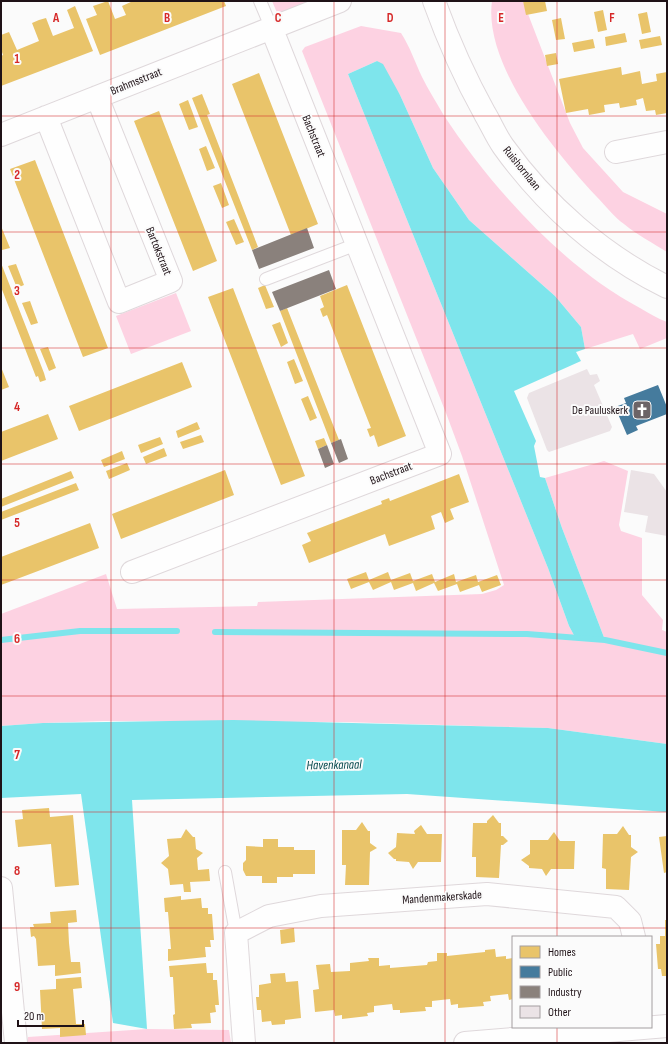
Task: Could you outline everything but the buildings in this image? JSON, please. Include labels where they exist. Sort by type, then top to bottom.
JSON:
[{"type":"street","name":"Brahmsstraat","points":[[1,135],[340,1]]},
{"type":"street","name":"Ruishornlaan","points":[[434,1],[466,80],[503,145],[536,186],[571,224],[614,256],[667,287]]},
{"type":"street","name":"Bachstraat","points":[[132,572],[440,454],[271,27]]},
{"type":"street","name":"Bartokstraat","points":[[46,117],[119,302],[171,281],[97,97]]},
{"type":"street","points":[[616,152],[667,142]]},
{"type":"street","points":[[1,888],[16,1043]]},
{"type":"street","name":"Mandenmakerskade","points":[[236,934],[269,916],[321,906],[487,894],[616,907],[630,921],[634,936]]},
{"type":"street","points":[[236,934],[244,1043]]},
{"type":"street","points":[[652,1027],[667,1026]]},
{"type":"street","points":[[465,1043],[643,1028]]},
{"type":"lane","points":[[260,1],[271,27]]},
{"type":"lane","points":[[266,279],[356,244]]},
{"type":"lane","points":[[225,872],[236,934]]},
{"type":"shaded area","points":[[272,1],[313,1],[278,15]]},
{"type":"shaded area","points":[[492,1],[523,1],[570,123],[583,148],[623,192],[667,214],[667,252],[634,232],[617,218],[579,178],[543,132],[525,106],[510,79],[499,52],[492,26]]},
{"type":"shaded area","points":[[361,26],[401,33],[410,49],[424,82],[443,114],[483,169],[531,223],[584,271],[612,291],[667,322],[667,338],[640,349],[633,334],[585,349],[581,327],[555,296],[469,220],[433,168],[400,95],[377,61],[348,74],[548,568],[569,626],[575,637],[605,640],[562,528],[545,478],[604,461],[628,471],[619,525],[621,531],[642,538],[642,595],[663,620],[662,630],[667,632],[667,744],[548,728],[343,722],[104,721],[1,726],[1,614],[106,574],[117,609],[257,606],[258,602],[482,594],[496,590],[504,585],[462,456],[446,413],[302,51],[305,47]]},
{"type":"shaded area","points":[[176,293],[191,331],[131,354],[116,316]]},
{"type":"shaded area","points":[[147,1029],[229,1030],[231,1043],[27,1043],[28,1037]]},
{"type":"water","points":[[377,61],[383,64],[400,95],[433,168],[469,220],[555,296],[581,327],[585,349],[576,352],[581,361],[514,391],[536,441],[534,446],[540,477],[545,478],[562,528],[605,640],[575,637],[569,626],[548,568],[348,74]]},
{"type":"water","name":"Havenkanaal","points":[[233,720],[548,728],[667,744],[667,812],[407,794],[132,800],[147,1029],[113,1023],[81,794],[1,798],[1,726],[43,723]]},
{"type":"waterway","points":[[1,640],[80,631],[177,631]]},
{"type":"waterway","points":[[215,632],[527,634],[605,640],[667,653]]},
{"type":"place","name":"De Pauluskerk","points":[[642,410]]}]
